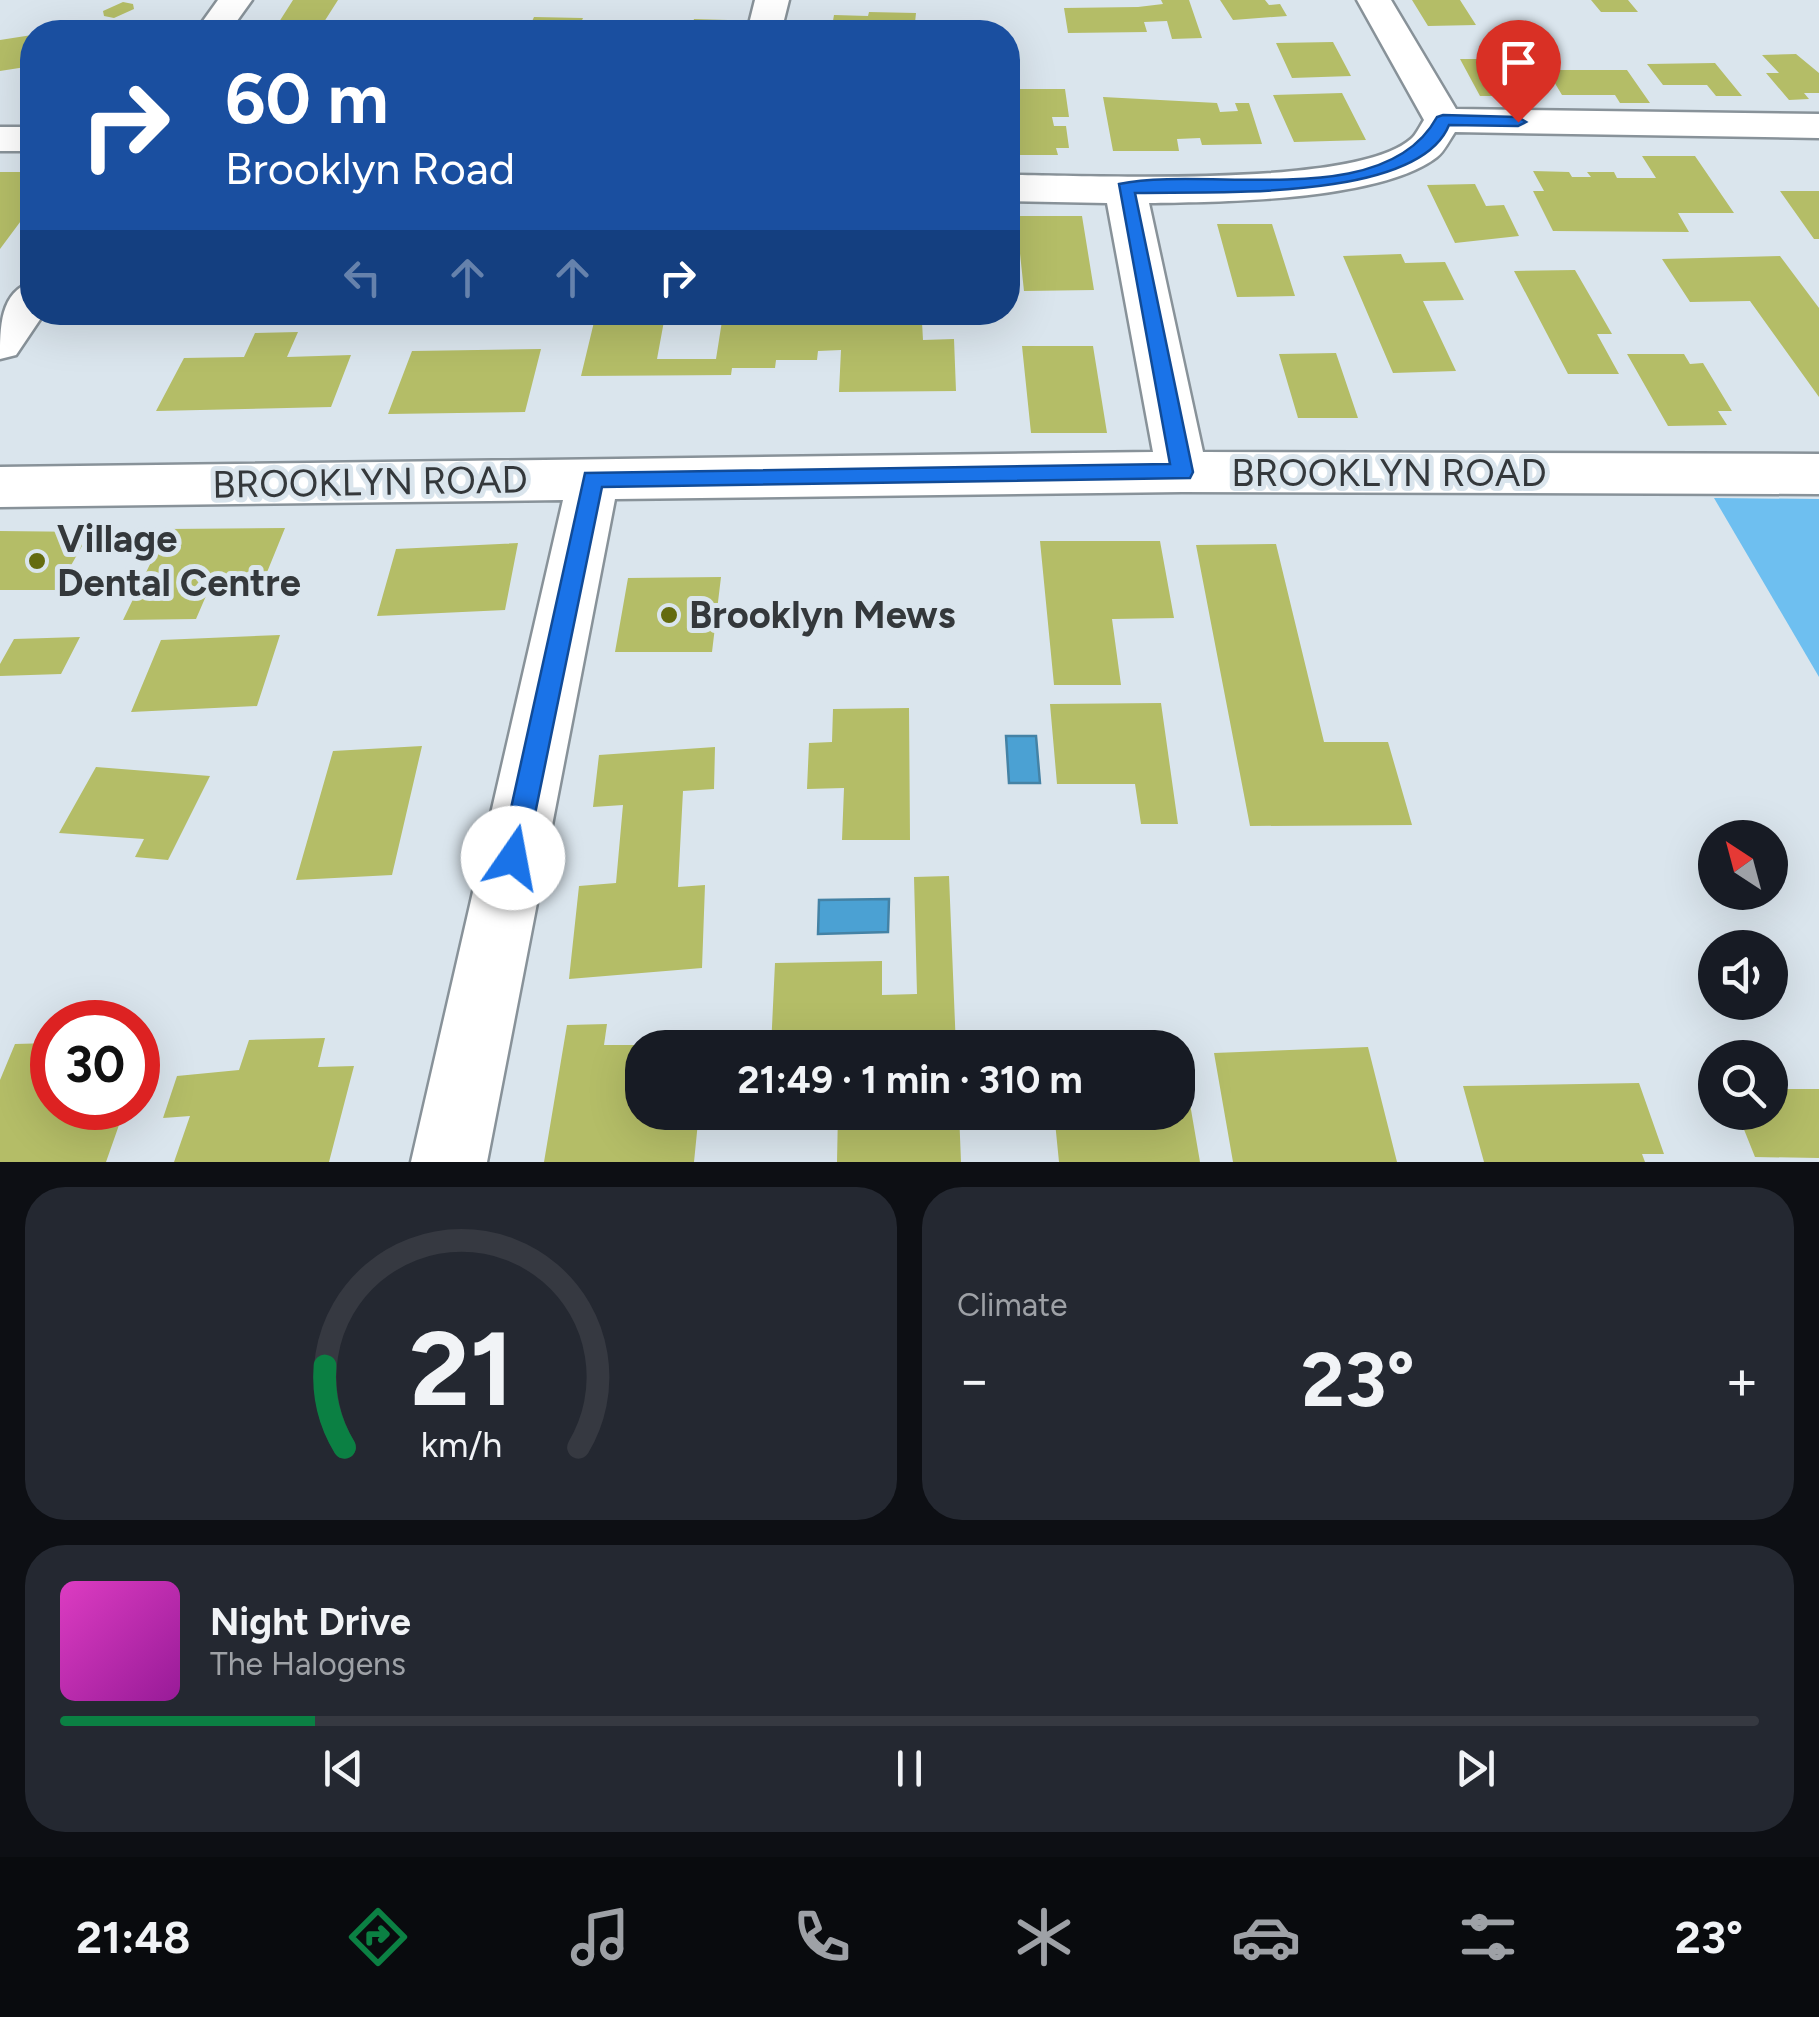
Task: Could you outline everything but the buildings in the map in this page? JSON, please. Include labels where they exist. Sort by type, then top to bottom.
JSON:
[{"type":"street","points":[[1374,0],[1443,120]]},
{"type":"street","points":[[1443,120],[1819,126]]},
{"type":"street","points":[[1020,188],[1280,186],[1343,178],[1413,155],[1436,138],[1443,120]]},
{"type":"street","points":[[1125,188],[1182,472]]},
{"type":"street","points":[[0,343],[20,314]]},
{"type":"street","name":"BROOKLYN ROAD","points":[[0,487],[1182,472],[1819,474]]},
{"type":"street","points":[[449,1162],[593,479]]},
{"type":"shaded area","points":[[1714,498],[1819,499],[1819,677]]},
{"type":"shaded area","points":[[1006,736],[1036,736],[1040,783],[1009,783]]},
{"type":"shaded area","points":[[889,899],[888,932],[818,934],[819,900]]},
{"type":"place","name":"Village Dental Centre","points":[[37,561]]},
{"type":"place","name":"Brooklyn Mews","points":[[669,615]]},
{"type":"route","points":[[513,858],[593,479],[1182,472],[1125,188],[1317,183],[1370,172],[1413,155],[1436,138],[1443,120],[1518,122]]}]
